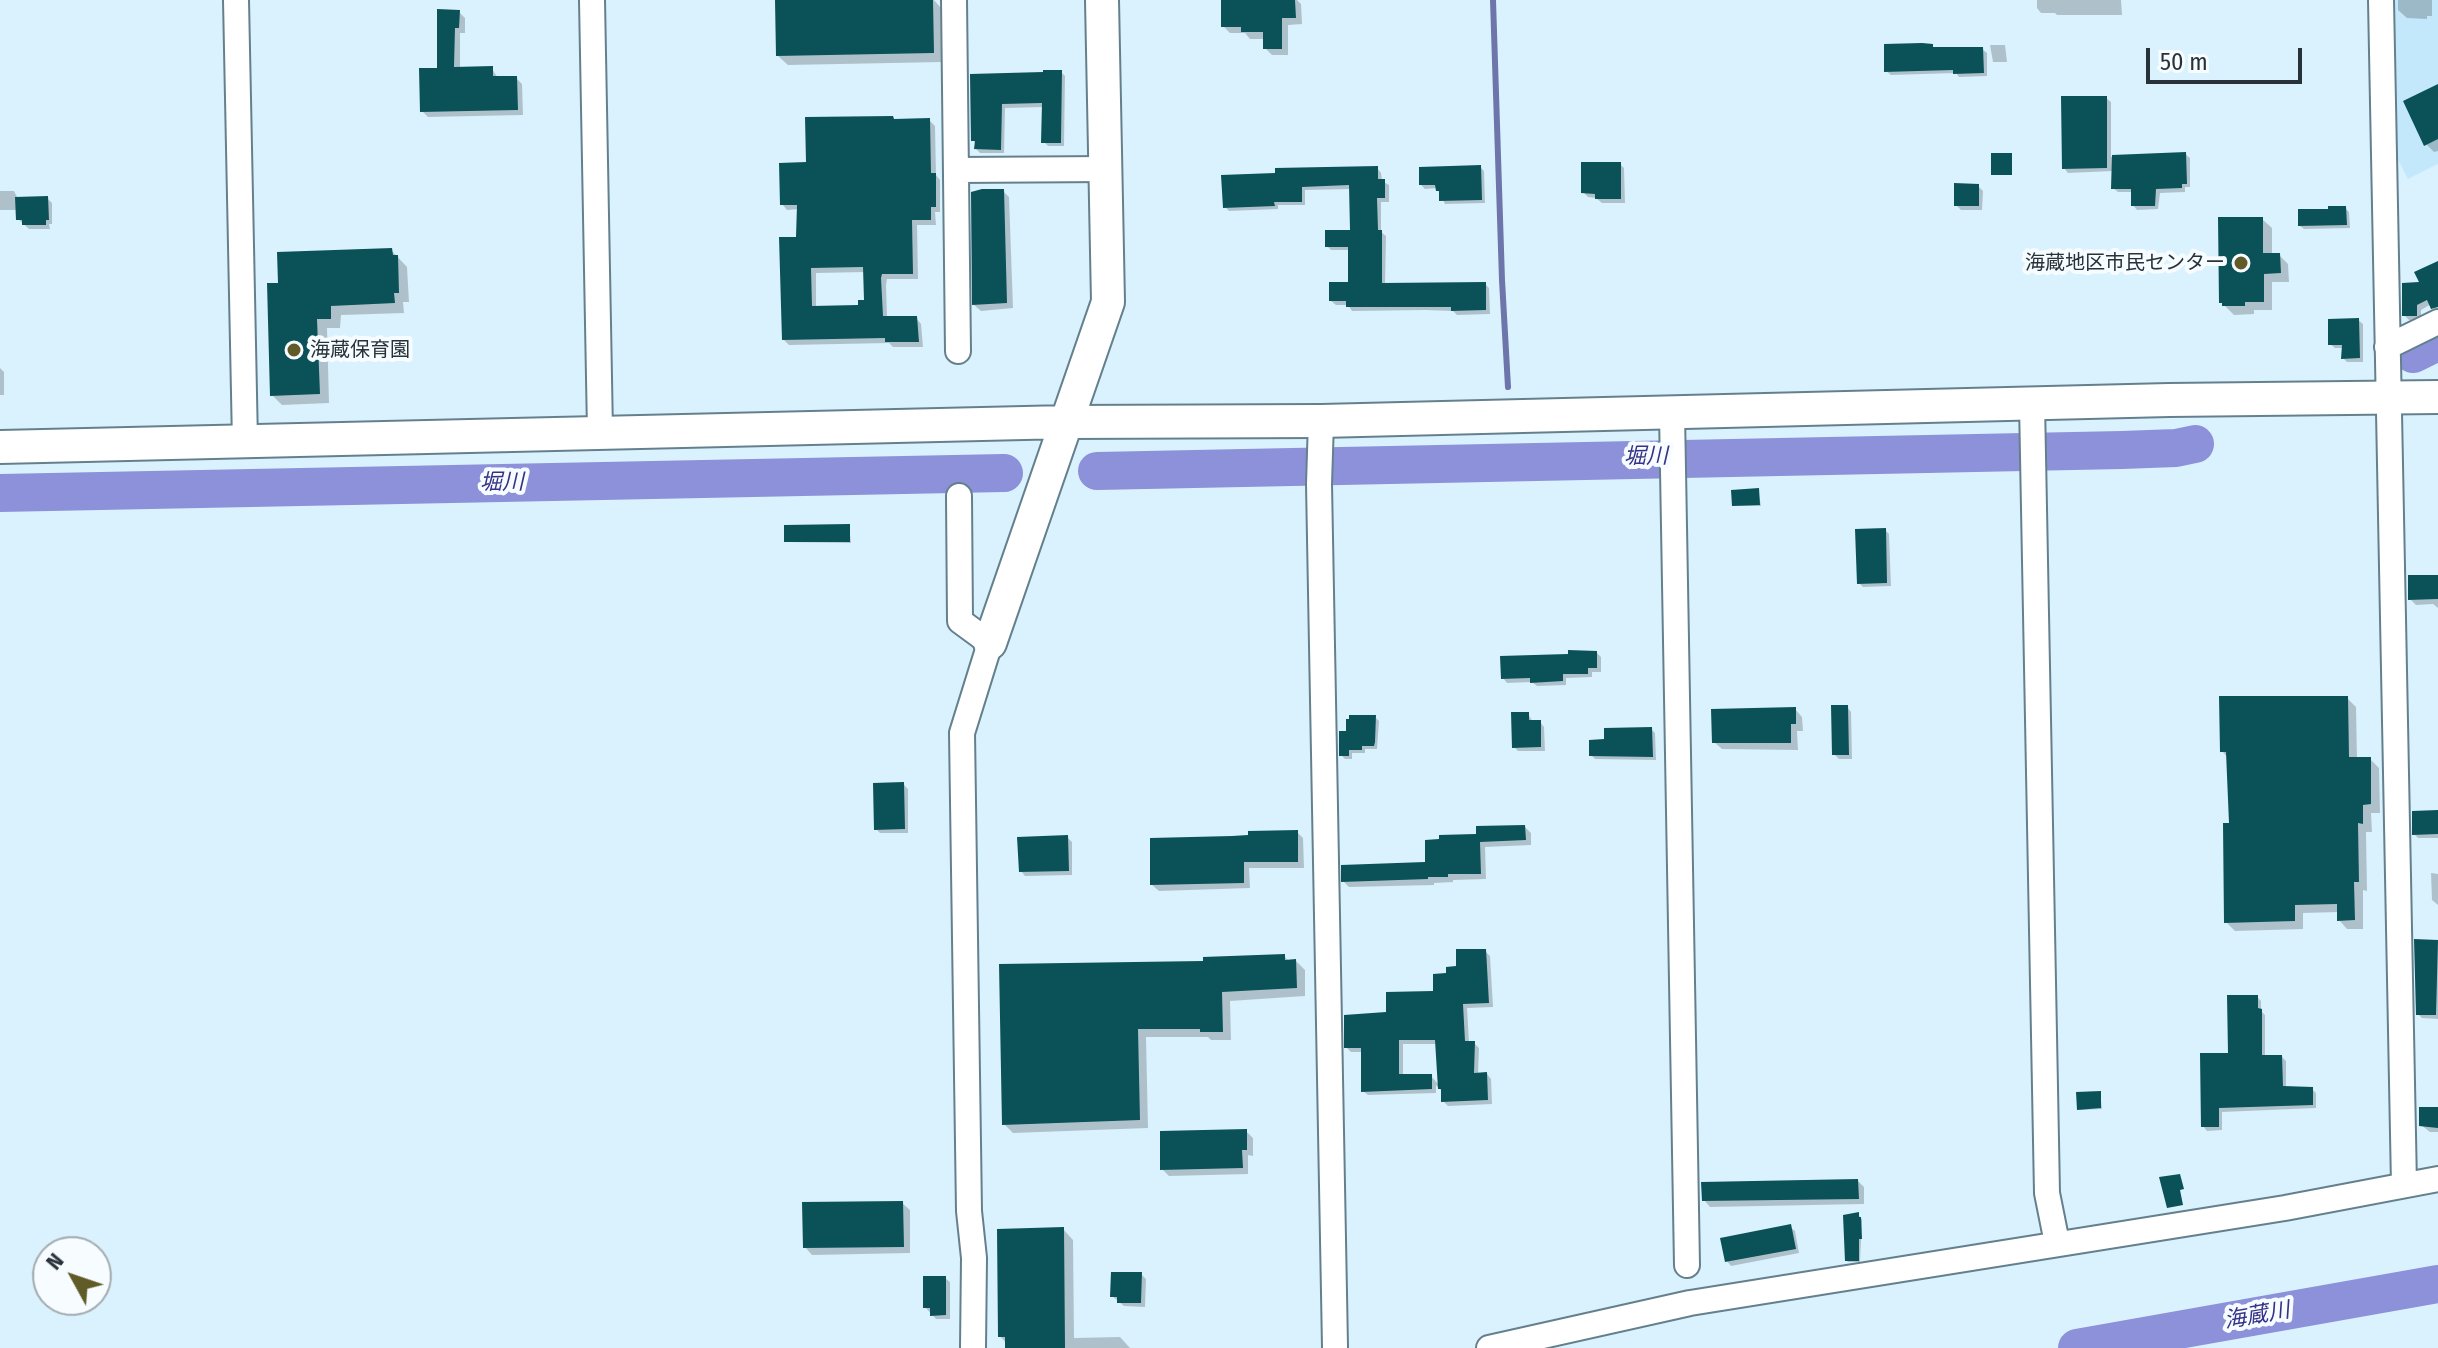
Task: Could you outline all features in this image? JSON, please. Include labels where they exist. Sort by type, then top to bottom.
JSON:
[{"type":"street","points":[[236,0],[245,442]]},
{"type":"street","points":[[592,0],[600,431]]},
{"type":"street","points":[[954,0],[958,351]]},
{"type":"street","points":[[973,1348],[974,1258],[969,1195],[962,733],[1108,302],[1102,0]]},
{"type":"street","points":[[2381,0],[2394,669],[2392,695],[2404,1185]]},
{"type":"street","points":[[957,170],[1107,169]]},
{"type":"street","points":[[2387,347],[2438,322]]},
{"type":"street","points":[[0,447],[1067,422],[1320,428],[2032,416],[2438,397]]},
{"type":"street","points":[[2032,416],[2047,1193],[2057,1243]]},
{"type":"street","points":[[1671,422],[1687,1265]]},
{"type":"street","points":[[1320,428],[1335,1347]]},
{"type":"street","points":[[959,496],[960,621],[990,643]]},
{"type":"street","points":[[1489,1348],[1690,1303],[2285,1208],[2438,1179]]},
{"type":"shaded area","points":[[2391,0],[2438,0],[2438,164],[2408,179],[2393,150]]},
{"type":"building","points":[[775,0],[933,0],[934,53],[776,56]]},
{"type":"building","points":[[1221,0],[1295,0],[1296,18],[1282,18],[1282,49],[1263,49],[1263,32],[1241,32],[1241,27],[1221,27]]},
{"type":"building","points":[[437,9],[460,10],[459,28],[455,28],[454,67],[493,66],[493,76],[517,76],[518,110],[420,112],[419,68],[437,68]]},
{"type":"building","points":[[1884,44],[1933,44],[1933,47],[1983,47],[1984,73],[1953,74],[1953,70],[1884,72]]},
{"type":"building","points":[[1062,70],[1061,143],[1041,143],[1042,103],[1002,104],[1001,150],[974,149],[975,141],[971,141],[970,74]]},
{"type":"building","points":[[2438,84],[2438,139],[2424,146],[2403,101]]},
{"type":"building","points":[[2061,96],[2107,96],[2107,168],[2062,169]]},
{"type":"building","points":[[805,117],[930,118],[931,173],[936,173],[936,207],[931,207],[931,220],[912,220],[913,274],[882,274],[881,278],[883,316],[917,316],[919,342],[885,342],[885,338],[782,340],[779,237],[796,237],[797,205],[780,205],[779,163],[806,162]],"holes":[[[863,267],[864,300],[858,300],[858,305],[812,306],[811,268]]]},
{"type":"building","points":[[2186,152],[2187,184],[2182,184],[2182,188],[2156,189],[2155,206],[2131,206],[2131,189],[2111,189],[2112,155]]},
{"type":"building","points":[[1991,153],[2012,153],[2012,175],[1991,175]]},
{"type":"building","points":[[1581,162],[1621,162],[1621,199],[1595,199],[1595,194],[1581,193]]},
{"type":"building","points":[[1481,165],[1482,200],[1439,201],[1439,191],[1436,191],[1435,185],[1419,185],[1419,167]]},
{"type":"building","points":[[1378,166],[1378,179],[1385,179],[1385,198],[1377,198],[1378,230],[1382,230],[1382,283],[1486,282],[1486,310],[1346,307],[1346,301],[1329,301],[1329,282],[1348,282],[1348,247],[1325,247],[1325,230],[1350,230],[1349,185],[1302,187],[1302,202],[1223,208],[1221,175],[1275,173],[1275,168]]},
{"type":"building","points":[[1954,183],[1979,184],[1979,206],[1954,206]]},
{"type":"building","points":[[1004,189],[1007,303],[972,305],[971,192]]},
{"type":"building","points":[[48,196],[49,220],[46,220],[46,225],[22,225],[22,220],[16,220],[15,197]]},
{"type":"building","points":[[2328,206],[2346,206],[2347,225],[2298,226],[2298,209],[2328,209]]},
{"type":"building","name":"海蔵地区市民センター","points":[[2218,217],[2263,217],[2263,253],[2280,253],[2281,273],[2264,274],[2264,302],[2245,302],[2245,306],[2222,306],[2219,303]]},
{"type":"building","name":"海蔵保育園","points":[[392,248],[393,255],[398,255],[399,293],[394,293],[395,303],[331,306],[331,319],[317,319],[320,394],[270,396],[267,283],[278,283],[277,252]]},
{"type":"building","points":[[2438,261],[2438,307],[2431,309],[2427,300],[2417,305],[2417,316],[2402,316],[2402,283],[2419,282],[2414,272]]},
{"type":"building","points":[[2359,318],[2360,358],[2341,359],[2342,345],[2328,345],[2328,319]]},
{"type":"building","points":[[1759,488],[1760,505],[1732,506],[1731,490]]},
{"type":"building","points":[[850,524],[850,542],[784,542],[784,525]]},
{"type":"building","points":[[1886,528],[1887,583],[1857,584],[1855,529]]},
{"type":"building","points":[[2408,575],[2438,575],[2438,599],[2408,600]]},
{"type":"building","points":[[1568,650],[1597,651],[1597,668],[1588,668],[1588,674],[1563,674],[1563,681],[1530,683],[1530,678],[1501,679],[1500,656],[1568,654]]},
{"type":"building","points":[[2219,696],[2348,696],[2349,757],[2371,757],[2371,804],[2363,805],[2363,824],[2358,823],[2359,882],[2354,882],[2355,920],[2337,921],[2337,904],[2295,905],[2295,921],[2224,923],[2223,823],[2229,823],[2226,752],[2220,752]]},
{"type":"building","points":[[1831,705],[1848,705],[1849,755],[1832,755]]},
{"type":"building","points":[[1796,707],[1796,724],[1791,724],[1791,743],[1712,743],[1711,709]]},
{"type":"building","points":[[1511,712],[1529,712],[1529,720],[1541,720],[1541,747],[1512,748]]},
{"type":"building","points":[[1349,715],[1376,715],[1375,742],[1374,746],[1362,746],[1362,750],[1349,750],[1349,756],[1339,756],[1339,731],[1346,731]]},
{"type":"building","points":[[1652,727],[1653,757],[1589,756],[1589,740],[1604,739],[1604,728]]},
{"type":"building","points":[[904,782],[905,829],[874,830],[873,783]]},
{"type":"building","points":[[2438,810],[2438,834],[2412,835],[2412,811]]},
{"type":"building","points":[[1525,825],[1526,840],[1480,842],[1481,874],[1341,882],[1341,865],[1425,862],[1425,840],[1439,839],[1439,835],[1476,834],[1476,826]]},
{"type":"building","points":[[1298,830],[1298,862],[1244,862],[1244,883],[1150,885],[1150,838],[1232,836],[1248,835],[1248,831]]},
{"type":"building","points":[[1068,835],[1069,871],[1019,872],[1017,837]]},
{"type":"building","points":[[2414,939],[2438,940],[2436,1015],[2416,1015]]},
{"type":"building","points":[[1456,949],[1486,949],[1489,1003],[1463,1004],[1465,1041],[1475,1041],[1474,1073],[1487,1072],[1488,1100],[1441,1102],[1435,1040],[1399,1040],[1399,1074],[1432,1074],[1432,1089],[1361,1092],[1361,1048],[1344,1048],[1344,1015],[1386,1012],[1386,992],[1433,991],[1433,974],[1446,973],[1446,967],[1456,966]]},
{"type":"building","points":[[1285,954],[1285,960],[1296,959],[1297,988],[1222,992],[1223,1032],[1138,1029],[1140,1120],[1002,1125],[999,964],[1203,961],[1203,957]]},
{"type":"building","points":[[2227,995],[2258,995],[2258,1008],[2262,1009],[2262,1055],[2282,1055],[2283,1086],[2313,1087],[2313,1105],[2219,1108],[2219,1127],[2201,1127],[2200,1053],[2228,1053]]},
{"type":"building","points":[[2101,1091],[2101,1108],[2077,1110],[2076,1092]]},
{"type":"building","points":[[2419,1107],[2438,1107],[2438,1128],[2419,1126]]},
{"type":"building","points":[[1247,1129],[1247,1150],[1242,1150],[1243,1168],[1160,1170],[1160,1131]]},
{"type":"building","points":[[2180,1174],[2184,1189],[2180,1190],[2183,1205],[2167,1208],[2159,1177]]},
{"type":"building","points":[[1858,1179],[1859,1199],[1702,1201],[1701,1182]]},
{"type":"building","points":[[903,1201],[904,1247],[803,1248],[802,1202]]},
{"type":"building","points":[[1859,1212],[1862,1239],[1859,1239],[1859,1261],[1845,1261],[1843,1215]]},
{"type":"building","points":[[1791,1224],[1796,1249],[1725,1262],[1720,1238]]},
{"type":"building","points":[[1064,1227],[1065,1348],[1005,1348],[1005,1337],[998,1337],[997,1229]]},
{"type":"building","points":[[1111,1272],[1142,1272],[1141,1303],[1117,1303],[1117,1297],[1110,1297]]},
{"type":"building","points":[[923,1276],[946,1276],[946,1315],[930,1316],[930,1308],[923,1308]]},
{"type":"waterway","points":[[1493,0],[1508,387]]},
{"type":"waterway","name":"堀川","points":[[2413,354],[2438,342]]},
{"type":"waterway","name":"堀川","points":[[1097,471],[2122,450],[2176,448],[2195,444]]},
{"type":"waterway","name":"堀川","points":[[0,493],[1004,473]]},
{"type":"waterway","name":"海蔵川","points":[[2077,1348],[2438,1284]]},
{"type":"place","name":"海蔵地区市民センター","points":[[2241,263]]},
{"type":"place","name":"海蔵保育園","points":[[294,350]]}]
